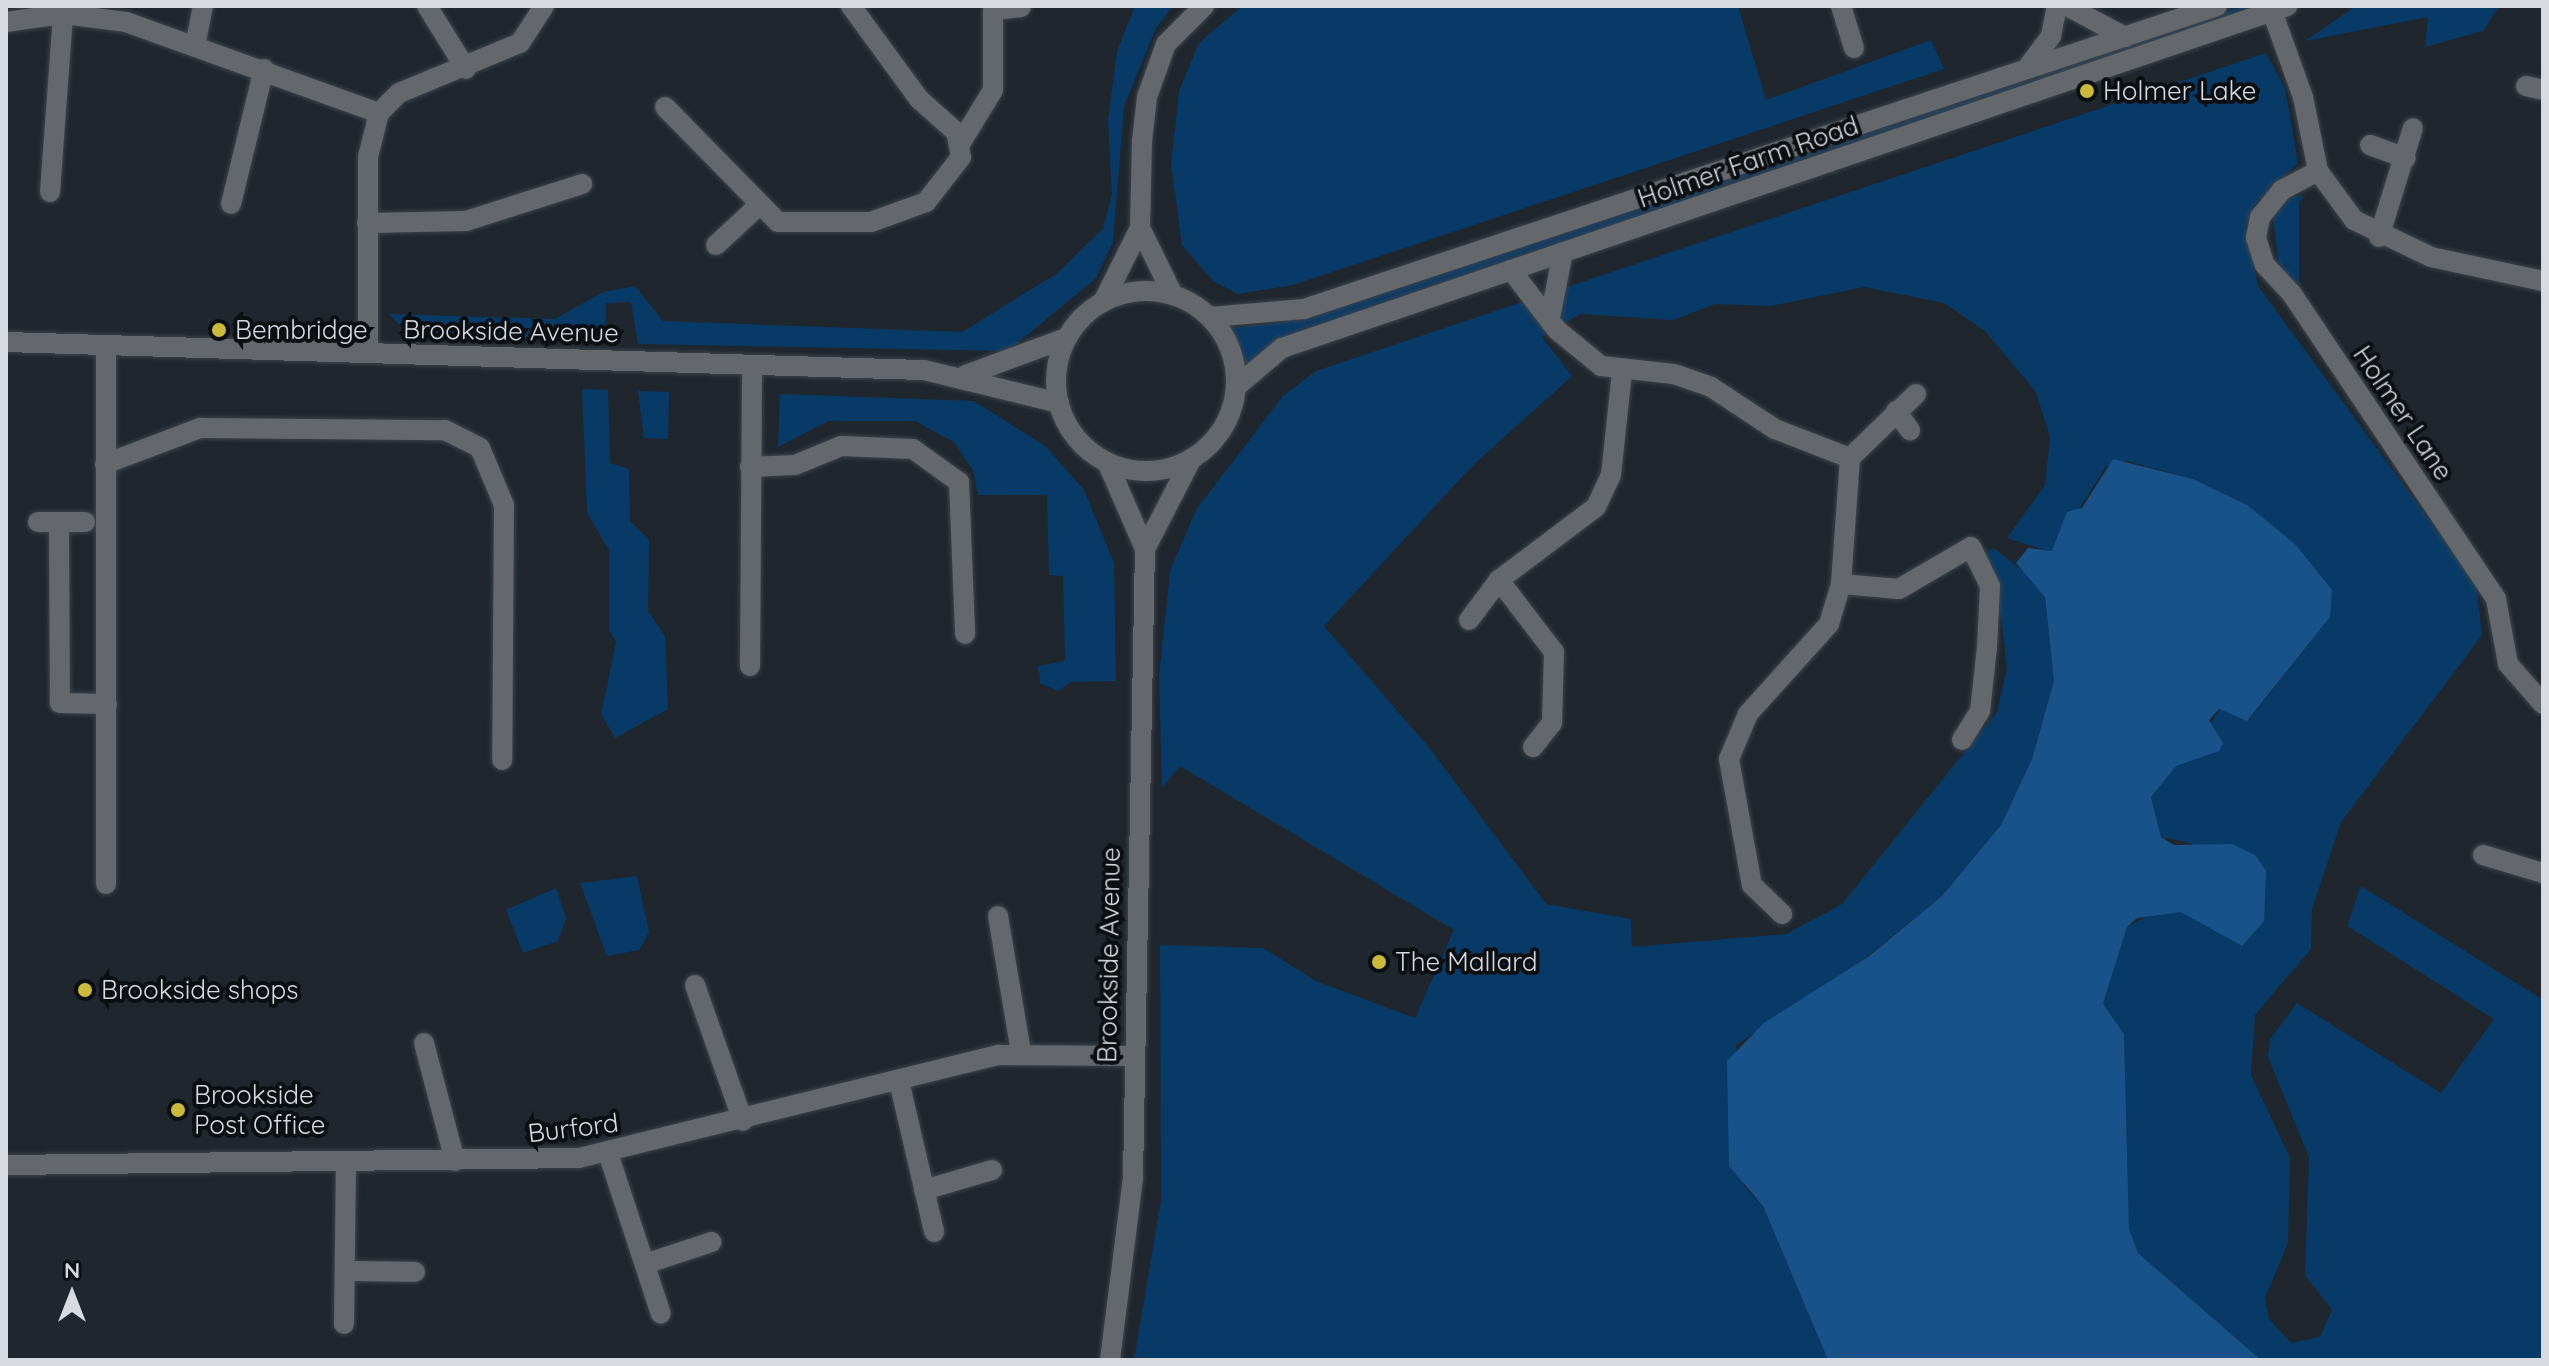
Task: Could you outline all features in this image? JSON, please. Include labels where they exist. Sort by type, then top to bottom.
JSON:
[{"type":"street","points":[[195,46],[203,6]]},
{"type":"street","points":[[427,6],[466,69]]},
{"type":"street","points":[[368,353],[368,157],[379,113],[399,93],[466,69],[520,43],[544,6]]},
{"type":"street","points":[[851,6],[960,144]]},
{"type":"street","points":[[1103,302],[1125,293],[1173,295],[1210,317],[1225,337],[1237,386],[1215,440],[1192,458],[1136,470],[1107,462],[1077,438],[1059,403],[1058,364],[1066,338],[1103,302],[1140,228],[1147,97],[1166,44],[1204,6]]},
{"type":"street","points":[[1841,6],[1854,48]]},
{"type":"street","points":[[2024,71],[2047,43],[2057,6]]},
{"type":"street","points":[[2067,6],[2125,37]]},
{"type":"street","name":"Holmer Farm Road","points":[[1210,317],[1304,309],[2217,6]]},
{"type":"street","points":[[665,107],[757,207],[778,222],[871,222],[926,202],[953,173],[960,144],[993,90],[993,10],[1021,7]]},
{"type":"street","points":[[2280,8],[2318,171],[2354,220],[2379,237],[2431,257],[2543,281]]},
{"type":"street","name":"Holmer Farm Road","points":[[1237,386],[1282,348],[2280,8]]},
{"type":"street","points":[[50,192],[63,14]]},
{"type":"street","points":[[6,22],[63,14],[126,22],[264,69],[379,113]]},
{"type":"street","points":[[231,204],[264,69]]},
{"type":"street","points":[[2379,237],[2413,128]]},
{"type":"street","points":[[2370,145],[2406,158]]},
{"type":"street","name":"Holmer Lane","points":[[2318,171],[2282,190],[2260,217],[2256,238],[2265,265],[2292,294],[2496,599],[2508,664],[2543,704]]},
{"type":"street","points":[[367,223],[466,221],[582,184]]},
{"type":"street","points":[[716,245],[757,207]]},
{"type":"street","points":[[1140,228],[1173,295]]},
{"type":"street","points":[[1551,313],[1563,252]]},
{"type":"street","points":[[1511,270],[1551,313],[1581,355],[1622,372],[1674,374],[1711,387],[1775,429],[1850,458]]},
{"type":"street","name":"Brookside Avenue","points":[[966,375],[1066,338]]},
{"type":"street","name":"Brookside Avenue","points":[[6,342],[966,375],[1059,403]]},
{"type":"street","points":[[106,346],[106,884]]},
{"type":"street","points":[[750,666],[752,366]]},
{"type":"street","points":[[1469,620],[1499,580],[1596,507],[1611,475],[1622,372]]},
{"type":"street","points":[[1782,914],[1752,885],[1729,759],[1748,714],[1829,624],[1841,584],[1850,458],[1916,394]]},
{"type":"street","points":[[1896,411],[1910,430]]},
{"type":"street","points":[[105,464],[200,428],[445,430],[480,448],[504,505],[502,760]]},
{"type":"street","points":[[750,467],[795,465],[841,446],[913,449],[959,482],[965,634]]},
{"type":"street","name":"Brookside Avenue","points":[[1145,549],[1192,458]]},
{"type":"street","name":"Brookside Avenue","points":[[1107,462],[1145,549],[1133,1178],[1110,1360]]},
{"type":"street","points":[[85,522],[48,522],[60,703],[107,704]]},
{"type":"street","points":[[1841,584],[1899,589],[1931,567],[1971,547],[1990,586],[1980,711],[1962,740]]},
{"type":"street","points":[[1499,580],[1554,652],[1552,723],[1533,747]]},
{"type":"street","points":[[2483,855],[2543,873]]},
{"type":"street","points":[[998,916],[1021,1052]]},
{"type":"street","points":[[695,985],[743,1121]]},
{"type":"street","points":[[424,1043],[455,1161]]},
{"type":"street","name":"Burford","points":[[6,1165],[455,1161],[608,1153],[1021,1052],[1134,1056]]},
{"type":"street","points":[[899,1081],[934,1232]]},
{"type":"street","points":[[608,1153],[661,1314]]},
{"type":"street","points":[[344,1324],[346,1162]]},
{"type":"street","points":[[924,1190],[992,1170]]},
{"type":"street","points":[[645,1264],[711,1242]]},
{"type":"street","points":[[346,1271],[415,1272]]},
{"type":"shaded area","points":[[1135,6],[1173,6],[1156,28],[1124,106],[1113,242],[1096,278],[1008,351],[638,344],[631,302],[606,303],[605,341],[410,336],[389,314],[555,319],[603,292],[635,286],[663,321],[962,332],[1056,274],[1103,229],[1112,194],[1108,121],[1117,51]]},
{"type":"shaded area","points":[[1242,6],[1738,6],[1766,100],[1931,40],[1944,69],[1293,285],[1238,294],[1213,281],[1182,245],[1171,164],[1179,91],[1199,43]]},
{"type":"shaded area","points":[[2241,6],[2265,6],[1280,340],[1247,365],[1231,328],[1291,321]]},
{"type":"shaded area","points":[[2356,6],[2499,6],[2483,31],[2425,47],[2428,17],[2305,41]]},
{"type":"shaded area","points":[[2266,53],[2285,88],[2298,163],[2259,199],[2245,225],[2258,286],[2476,584],[2482,635],[2341,822],[2312,909],[2311,949],[2255,1015],[2251,1075],[2290,1158],[2288,1243],[2265,1298],[2269,1319],[2291,1343],[2320,1337],[2332,1310],[2305,1275],[2309,1157],[2268,1057],[2270,1039],[2297,1003],[2441,1093],[2494,1019],[2347,926],[2361,886],[2543,1000],[2543,1360],[2261,1360],[2138,1253],[2129,1229],[2124,1034],[2103,1004],[2127,927],[2154,913],[2181,911],[2242,946],[2191,843],[2161,837],[2151,797],[2175,766],[2192,757],[2219,709],[2248,721],[2330,617],[2295,544],[2246,505],[2193,479],[2127,461],[2106,466],[2052,552],[2007,538],[2045,485],[2050,437],[2036,392],[1985,331],[1944,303],[1864,287],[1770,306],[1715,304],[1673,320],[1580,314],[1542,337],[1572,376],[1473,465],[1324,626],[1431,750],[1546,904],[1631,919],[1632,947],[1786,934],[1842,904],[1997,712],[2007,668],[2001,616],[1973,559],[1994,548],[2035,581],[2045,597],[2054,681],[2032,759],[2001,825],[1942,896],[1862,961],[1736,1045],[1744,1186],[1763,1206],[1828,1360],[1134,1360],[1161,1200],[1160,945],[1263,948],[1316,981],[1415,1018],[1454,930],[1180,766],[1162,788],[1159,676],[1170,571],[1196,510],[1283,396],[1316,371]]},
{"type":"shaded area","points":[[2305,196],[2299,202],[2299,285],[2279,268],[2272,209],[2286,197]]},
{"type":"shaded area","points":[[582,389],[608,390],[610,463],[629,469],[630,521],[649,540],[648,611],[665,636],[668,709],[615,738],[601,714],[616,642],[609,630],[609,550],[587,513]]},
{"type":"shaded area","points":[[638,391],[669,392],[668,439],[644,438]]},
{"type":"shaded area","points":[[780,394],[974,401],[1045,446],[1084,490],[1114,563],[1116,681],[1071,682],[1058,691],[1040,683],[1038,666],[1065,661],[1063,576],[1049,575],[1047,495],[978,495],[973,470],[954,442],[915,421],[828,421],[778,447]]},
{"type":"shaded area","points":[[2113,459],[2193,479],[2247,505],[2295,544],[2332,590],[2330,617],[2247,721],[2219,709],[2209,720],[2223,743],[2219,751],[2176,766],[2151,797],[2161,837],[2174,845],[2232,844],[2255,855],[2266,871],[2264,921],[2242,946],[2181,912],[2137,918],[2127,927],[2103,1004],[2124,1034],[2129,1229],[2138,1253],[2261,1360],[1828,1360],[1763,1206],[1729,1166],[1727,1061],[1764,1023],[1868,957],[1942,896],[2001,825],[2032,759],[2054,681],[2045,597],[2016,563],[2028,548],[2052,551],[2067,512],[2082,508]]},
{"type":"shaded area","points":[[637,876],[649,932],[639,950],[607,956],[580,883]]},
{"type":"shaded area","points":[[556,888],[566,918],[558,941],[523,953],[506,910]]},
{"type":"place","name":"Holmer Lake","points":[[2087,91]]},
{"type":"place","name":"Bembridge","points":[[219,330]]},
{"type":"place","name":"The Mallard","points":[[1379,962]]},
{"type":"place","name":"Brookside shops","points":[[85,990]]},
{"type":"place","name":"Brookside Post Office","points":[[178,1110]]}]
